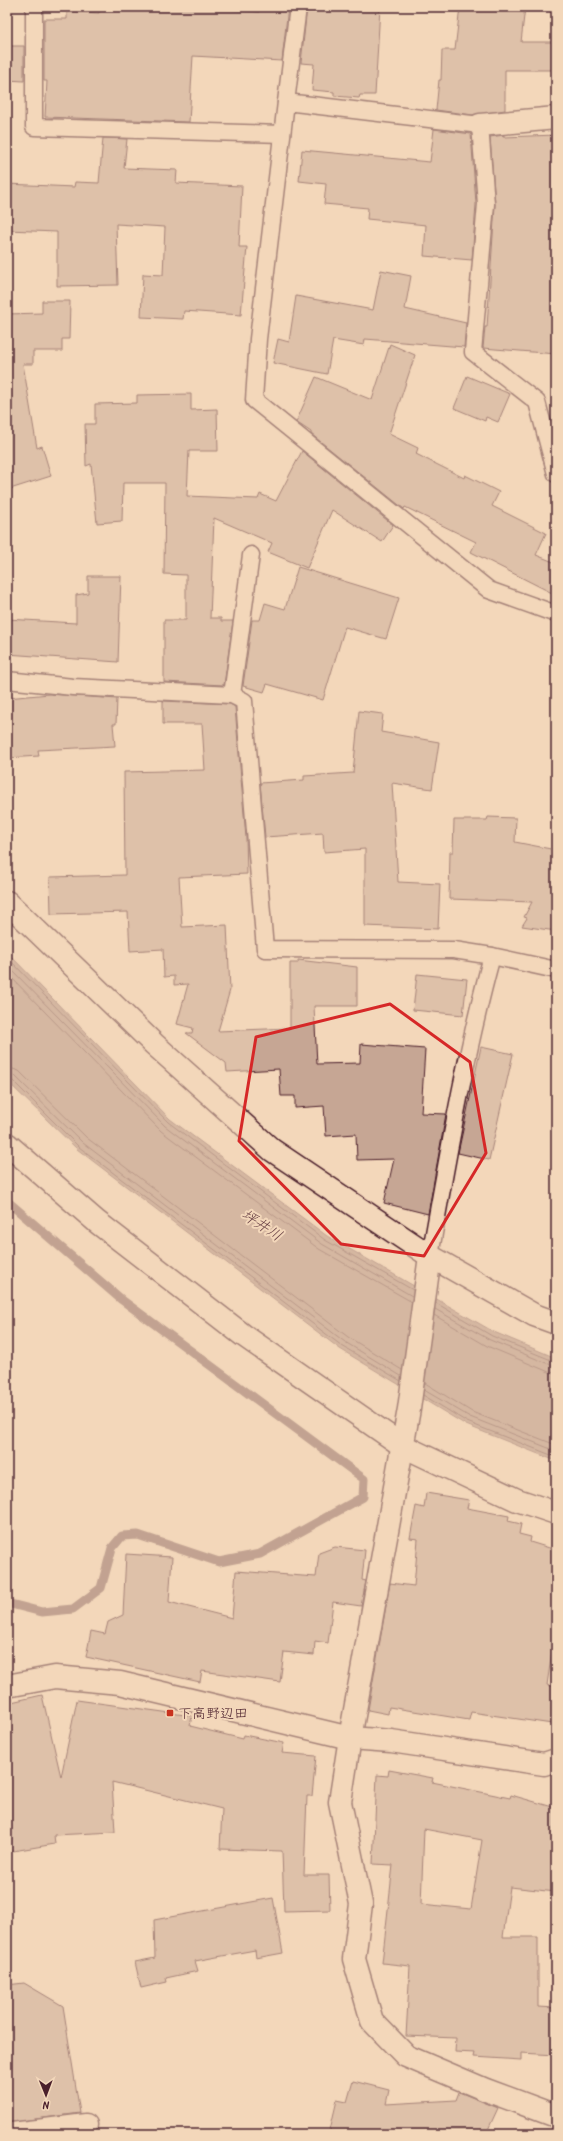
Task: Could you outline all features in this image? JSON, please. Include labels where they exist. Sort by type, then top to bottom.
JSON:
[{"type":"street","points":[[480,125],[556,118]]},
{"type":"street","points":[[7,902],[154,1044],[272,1150],[429,1265],[534,1315],[556,1323]]},
{"type":"street","points":[[7,1144],[97,1222],[243,1335],[403,1446],[517,1500],[556,1514]]},
{"type":"street","points":[[429,1265],[403,1446],[350,1738],[340,1802],[361,1904],[354,1959],[372,2021],[406,2056],[486,2090],[556,2116]]},
{"type":"street","points":[[7,1686],[56,1676],[120,1683],[350,1738],[392,1741],[552,1765]]},
{"type":"street","points":[[12,2134],[86,2126]]},
{"type":"lane","points":[[34,7],[34,127],[282,134]]},
{"type":"lane","points":[[298,7],[258,340],[254,400],[490,590],[556,614]]},
{"type":"lane","points":[[286,102],[480,125],[486,204],[473,352],[537,402],[556,474]]},
{"type":"lane","points":[[232,695],[251,555]]},
{"type":"lane","points":[[7,680],[72,686],[232,695],[244,700],[266,949],[454,950],[492,956],[556,970]]},
{"type":"lane","points":[[429,1265],[459,1094],[476,1014],[492,956]]},
{"type":"highlighted area","points":[[390,1004],[470,1062],[486,1153],[424,1256],[341,1244],[239,1141],[256,1037]]},
{"type":"water","name":"坪井川","points":[[7,952],[170,1119],[327,1236],[494,1332],[556,1358],[556,1461],[466,1425],[340,1349],[77,1149],[7,1081]]},
{"type":"building","points":[[104,7],[204,7],[259,12],[259,7],[288,7],[282,61],[193,56],[189,122],[45,117],[47,81],[44,81],[44,19],[67,19],[67,11],[99,13],[99,10],[103,10]]},
{"type":"building","points":[[307,7],[380,7],[375,95],[360,95],[359,98],[334,96],[334,92],[312,90],[314,64],[301,63]]},
{"type":"building","points":[[460,7],[525,7],[521,42],[556,42],[556,70],[505,70],[505,110],[473,115],[436,110],[439,80],[441,80],[442,50],[455,50]]},
{"type":"building","points":[[7,46],[24,46],[24,81],[7,80]]},
{"type":"building","points":[[434,129],[471,134],[476,204],[472,260],[424,256],[426,225],[367,219],[368,208],[324,204],[326,184],[299,181],[302,150],[430,162]]},
{"type":"building","points":[[504,135],[504,137],[556,135],[556,354],[483,348],[485,327],[487,327],[495,205],[490,137]]},
{"type":"building","points":[[103,138],[127,139],[124,168],[177,170],[176,183],[242,186],[239,247],[247,247],[241,315],[184,311],[183,319],[141,317],[143,274],[163,275],[165,227],[116,224],[118,285],[57,286],[57,232],[7,230],[7,184],[74,187],[75,182],[99,183]]},
{"type":"building","points":[[381,270],[411,276],[405,309],[466,323],[464,347],[365,339],[364,345],[333,340],[327,374],[273,363],[278,339],[289,342],[296,296],[373,310]]},
{"type":"building","points":[[42,301],[70,301],[69,339],[62,339],[62,351],[33,351],[33,364],[23,364],[37,448],[42,446],[51,476],[7,490],[7,314],[42,313]]},
{"type":"building","points":[[390,344],[415,355],[389,434],[418,448],[416,454],[464,478],[465,475],[499,492],[492,506],[546,533],[536,555],[556,563],[556,595],[471,552],[476,542],[405,507],[404,509],[311,434],[311,432],[296,422],[316,377],[372,400]]},
{"type":"building","points":[[467,376],[510,394],[498,422],[486,417],[485,421],[454,408]]},
{"type":"building","points":[[191,394],[191,410],[217,409],[218,451],[189,451],[187,496],[258,499],[260,494],[276,501],[302,451],[393,525],[382,542],[332,510],[307,568],[268,552],[272,543],[214,518],[210,618],[221,618],[221,621],[233,621],[224,685],[164,682],[164,620],[186,620],[186,575],[164,574],[165,483],[123,483],[122,521],[97,523],[91,464],[86,466],[85,424],[95,424],[95,404],[137,403],[137,395]]},
{"type":"building","points":[[298,567],[399,598],[386,639],[345,627],[323,700],[267,684],[264,692],[243,686],[252,620],[260,620],[265,603],[285,609]]},
{"type":"building","points":[[88,576],[121,576],[118,662],[7,654],[7,619],[76,623],[76,595],[88,593]]},
{"type":"building","points":[[49,694],[117,699],[116,724],[113,724],[115,746],[38,750],[39,756],[7,758],[7,698]]},
{"type":"building","points":[[163,701],[230,704],[235,707],[246,838],[247,874],[179,877],[182,927],[227,925],[230,990],[218,1031],[290,1028],[290,963],[298,963],[298,960],[357,967],[357,1006],[314,1006],[317,1064],[360,1063],[361,1044],[425,1049],[421,1113],[446,1114],[428,1214],[384,1203],[394,1159],[357,1160],[356,1134],[326,1136],[324,1106],[295,1108],[295,1096],[281,1096],[279,1069],[227,1072],[226,1063],[186,1033],[192,1033],[193,1028],[177,1024],[188,984],[174,985],[174,976],[164,977],[163,949],[130,951],[128,912],[51,914],[50,877],[125,875],[124,772],[205,770],[202,724],[163,724]]},
{"type":"building","points":[[359,711],[383,714],[381,732],[439,742],[432,789],[392,783],[398,882],[440,884],[438,929],[365,926],[365,849],[324,852],[323,833],[265,837],[260,783],[304,780],[304,776],[353,773]]},
{"type":"building","points":[[488,817],[516,818],[515,842],[556,850],[556,931],[522,926],[527,918],[524,917],[532,902],[449,899],[450,852],[453,852],[454,820],[487,820]]},
{"type":"building","points":[[417,974],[467,979],[463,1015],[413,1010]]},
{"type":"building","points":[[481,1047],[513,1054],[489,1160],[458,1153]]},
{"type":"building","points":[[426,1493],[469,1500],[467,1508],[509,1516],[508,1521],[521,1524],[519,1534],[531,1537],[530,1542],[556,1550],[556,1623],[547,1685],[556,1687],[552,1724],[471,1712],[469,1720],[389,1707],[388,1714],[368,1710],[390,1583],[414,1586],[418,1539],[410,1538],[416,1506],[424,1508]]},
{"type":"building","points":[[335,1547],[365,1550],[362,1580],[366,1581],[361,1606],[333,1602],[328,1643],[315,1641],[314,1655],[284,1652],[280,1682],[202,1671],[200,1682],[86,1657],[91,1631],[105,1634],[108,1622],[123,1615],[126,1554],[172,1557],[169,1602],[232,1618],[236,1571],[316,1577],[319,1553]]},
{"type":"building","points":[[42,1695],[61,1777],[77,1700],[192,1716],[190,1726],[243,1739],[244,1735],[284,1743],[282,1753],[316,1756],[312,1796],[307,1796],[304,1875],[329,1875],[330,1910],[284,1911],[282,1851],[220,1849],[222,1809],[112,1782],[115,1832],[54,1835],[55,1844],[7,1852],[7,1703]]},
{"type":"building","points":[[389,1770],[433,1778],[432,1782],[510,1798],[511,1795],[556,1808],[556,1892],[510,1887],[503,1937],[538,1937],[538,2007],[556,2008],[556,2055],[521,2053],[521,2060],[474,2057],[475,2053],[455,2052],[456,2038],[406,2036],[410,1966],[382,1963],[393,1865],[373,1864],[377,1775],[388,1776]],"holes":[[[424,1829],[482,1840],[471,1909],[421,1904]]]},
{"type":"building","points":[[273,1898],[283,1953],[256,1958],[255,1950],[195,1961],[198,1971],[166,1978],[167,1982],[141,1988],[135,1962],[155,1958],[154,1920]]},
{"type":"building","points":[[24,1983],[63,2006],[80,2113],[7,2123],[7,1985]]},
{"type":"building","points":[[353,2081],[389,2090],[386,2104],[456,2100],[459,2092],[498,2108],[486,2134],[329,2134],[337,2100],[347,2102]]},
{"type":"waterway","points":[[7,1201],[122,1300],[364,1479],[363,1497],[260,1554],[219,1562],[138,1535],[122,1536],[112,1548],[101,1588],[73,1609],[42,1612],[7,1603]]},
{"type":"place","name":"下高野辺田","points":[[170,1713]]}]
